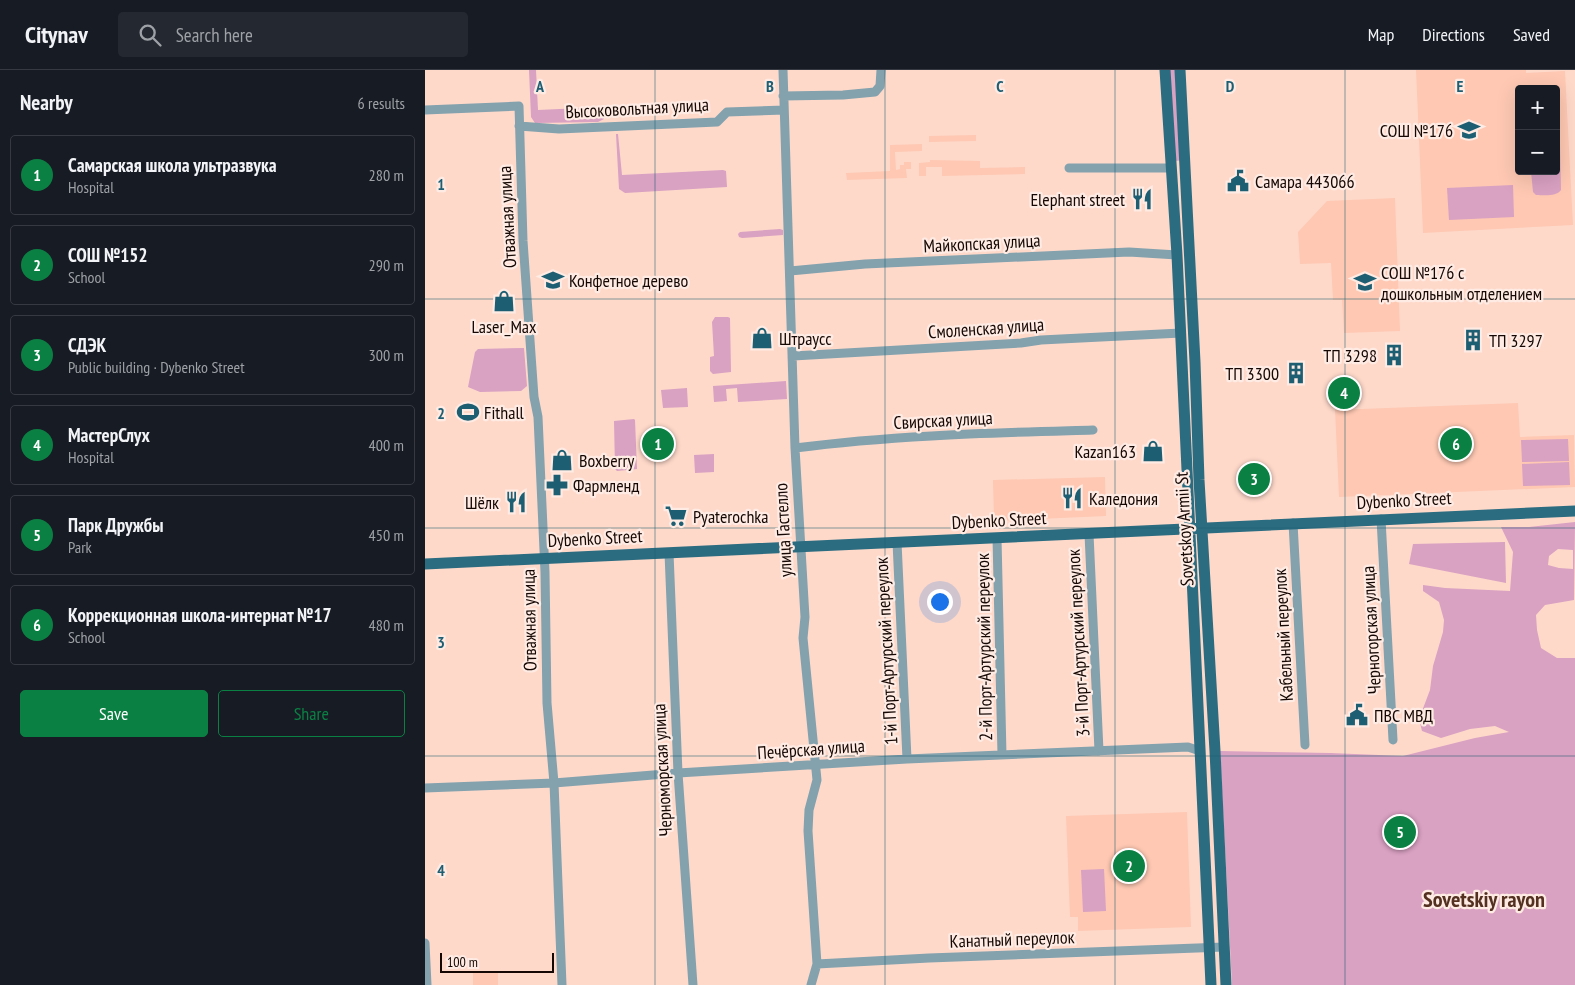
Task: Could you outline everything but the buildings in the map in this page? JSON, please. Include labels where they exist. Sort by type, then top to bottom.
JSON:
[{"type":"main road","name":"Sovetskoy Armii St","points":[[1165,70],[1181,333],[1211,985]]},
{"type":"main road","name":"Sovetskoy Armii St","points":[[1180,70],[1226,985]]},
{"type":"main road","points":[[1171,168],[1185,165]]},
{"type":"main road","name":"Dybenko Street","points":[[425,564],[1575,511]]},
{"type":"main road","points":[[1199,751],[1215,751]]},
{"type":"street","name":"улица Гастелло","points":[[783,70],[795,448],[805,612],[804,649],[817,780],[809,810],[808,831],[817,964],[811,985]]},
{"type":"street","points":[[783,96],[843,95],[875,92],[880,86],[882,74]]},
{"type":"street","name":"Отважная улица","points":[[425,110],[519,106],[523,241],[534,397],[538,417],[544,558],[547,703],[554,782],[562,985]]},
{"type":"street","name":"Высоковольтная улица","points":[[519,126],[559,129],[717,122],[727,112],[784,110]]},
{"type":"street","points":[[1069,168],[1171,168]]},
{"type":"street","name":"Майкопская улица","points":[[790,271],[865,264],[1129,252],[1177,255]]},
{"type":"street","name":"Смоленская улица","points":[[793,356],[1181,333]]},
{"type":"street","name":"Свирская улица","points":[[795,448],[849,441],[945,435],[1093,430]]},
{"type":"street","name":"Черногорская улица","points":[[1381,519],[1393,740]]},
{"type":"street","name":"Кабельный переулок","points":[[1293,523],[1305,745]]},
{"type":"street","name":"3-й Порт-Артурский переулок","points":[[1089,534],[1099,751]]},
{"type":"street","name":"2-й Порт-Артурский переулок","points":[[997,538],[1003,755]]},
{"type":"street","name":"1-й Порт-Артурский переулок","points":[[897,542],[907,759]]},
{"type":"street","name":"Черноморская улица","points":[[669,553],[678,773],[693,985]]},
{"type":"street","name":"Печёрская улица","points":[[425,788],[554,782],[907,759],[1188,748],[1199,751]]},
{"type":"street","points":[[425,943],[427,985]]},
{"type":"street","name":"Канатный переулок","points":[[817,964],[947,957],[1224,948]]},
{"type":"shaded area","points":[[529,70],[536,70],[538,110],[603,107],[604,119],[598,122],[535,123],[531,117]]},
{"type":"shaded area","points":[[1169,70],[1179,70],[1184,160],[1175,161]]},
{"type":"shaded area","name":"СОШ №176","points":[[1416,70],[1526,70],[1526,73],[1565,71],[1573,225],[1423,233]]},
{"type":"shaded area","points":[[616,134],[618,134],[622,175],[723,170],[726,171],[727,187],[625,193],[619,189]]},
{"type":"shaded area","points":[[976,135],[976,141],[929,142],[929,136]]},
{"type":"shaded area","points":[[922,144],[922,151],[895,152],[896,170],[900,169],[900,165],[904,165],[904,162],[911,162],[911,169],[906,169],[907,178],[847,180],[846,173],[890,171],[890,145]]},
{"type":"shaded area","points":[[1560,144],[1561,190],[1553,195],[1536,195],[1533,192],[1531,175],[1560,175]]},
{"type":"shaded area","points":[[930,160],[980,161],[980,168],[1025,167],[1025,174],[942,176],[942,167],[926,167],[926,176],[919,176],[919,163],[930,162]]},
{"type":"shaded area","points":[[1513,185],[1514,217],[1449,220],[1447,188]]},
{"type":"shaded area","name":"СОШ №176 с дошкольным отделением","points":[[1395,198],[1400,331],[1344,333],[1342,300],[1333,300],[1331,263],[1300,264],[1298,232],[1327,201]]},
{"type":"shaded area","points":[[783,230],[783,235],[742,238],[738,234],[740,232]]},
{"type":"shaded area","points":[[715,317],[730,318],[731,372],[713,374],[710,371],[710,357],[714,356],[712,322]]},
{"type":"shaded area","points":[[524,348],[527,386],[521,391],[480,392],[468,387],[475,352],[478,349]]},
{"type":"shaded area","points":[[786,381],[787,399],[738,402],[737,388],[726,389],[727,401],[714,402],[713,386]]},
{"type":"shaded area","points":[[687,388],[688,407],[663,408],[661,390]]},
{"type":"shaded area","points":[[1518,403],[1520,437],[1574,435],[1575,487],[1339,497],[1335,410]]},
{"type":"shaded area","points":[[634,419],[637,469],[617,471],[615,469],[614,421]]},
{"type":"shaded area","points":[[1568,439],[1569,461],[1522,462],[1521,440]]},
{"type":"shaded area","points":[[714,454],[714,472],[695,473],[694,455]]},
{"type":"shaded area","points":[[1569,462],[1570,485],[1523,486],[1522,464]]},
{"type":"shaded area","points":[[1105,477],[1106,516],[994,521],[993,480]]},
{"type":"shaded area","points":[[1575,522],[1574,600],[1545,605],[1536,615],[1541,648],[1557,658],[1575,658],[1575,985],[1232,985],[1220,751],[1403,756],[1475,738],[1509,732],[1495,726],[1470,729],[1441,738],[1422,731],[1419,719],[1430,690],[1433,666],[1443,632],[1444,620],[1439,602],[1423,591],[1423,585],[1510,591],[1513,552],[1501,527],[1529,527]],"holes":[[[1558,549],[1573,550],[1573,569],[1548,565],[1549,556]]]},
{"type":"shaded area","points":[[1505,542],[1506,583],[1409,564],[1413,544]]},
{"type":"shaded area","points":[[1187,812],[1191,927],[1078,931],[1078,917],[1070,917],[1066,816]]},
{"type":"shaded area","points":[[1104,869],[1106,911],[1083,912],[1081,870]]},
{"type":"shaded area","points":[[498,971],[498,985],[473,985],[473,972]]},
{"type":"place","name":"СОШ №176","points":[[1469,130]]},
{"type":"place","name":"Самара 443066","points":[[1238,181]]},
{"type":"place","name":"Elephant street","points":[[1142,199]]},
{"type":"place","name":"Конфетное дерево","points":[[553,280]]},
{"type":"place","name":"СОШ №176 с дошкольным отделением","points":[[1365,282]]},
{"type":"place","name":"Laser_Max","points":[[504,301]]},
{"type":"place","name":"Штраусс","points":[[762,338]]},
{"type":"place","name":"ТП 3297","points":[[1473,340]]},
{"type":"place","name":"ТП 3298","points":[[1394,355]]},
{"type":"place","name":"ТП 3300","points":[[1296,373]]},
{"type":"place","name":"МастерСлух","points":[[1344,393]]},
{"type":"place","name":"Fithall","points":[[468,412]]},
{"type":"place","name":"Самарская школа ультразвука","points":[[658,444]]},
{"type":"place","name":"Коррекционная школа-интернат №17","points":[[1456,444]]},
{"type":"place","name":"Kazan163","points":[[1153,451]]},
{"type":"place","name":"Boxberry","points":[[562,460]]},
{"type":"place","name":"СДЭК","points":[[1254,479]]},
{"type":"place","name":"Фармленд","points":[[557,485]]},
{"type":"place","name":"Каледония","points":[[1072,498]]},
{"type":"place","name":"Шёлк","points":[[516,502]]},
{"type":"place","name":"Pyaterochka","points":[[676,516]]},
{"type":"place","name":"ПВС МВД","points":[[1357,715]]},
{"type":"place","name":"Парк Дружбы","points":[[1400,832]]},
{"type":"place","name":"СОШ №152","points":[[1129,866]]},
{"type":"district","name":"Sovetskiy rayon","points":[[1484,899]]}]
